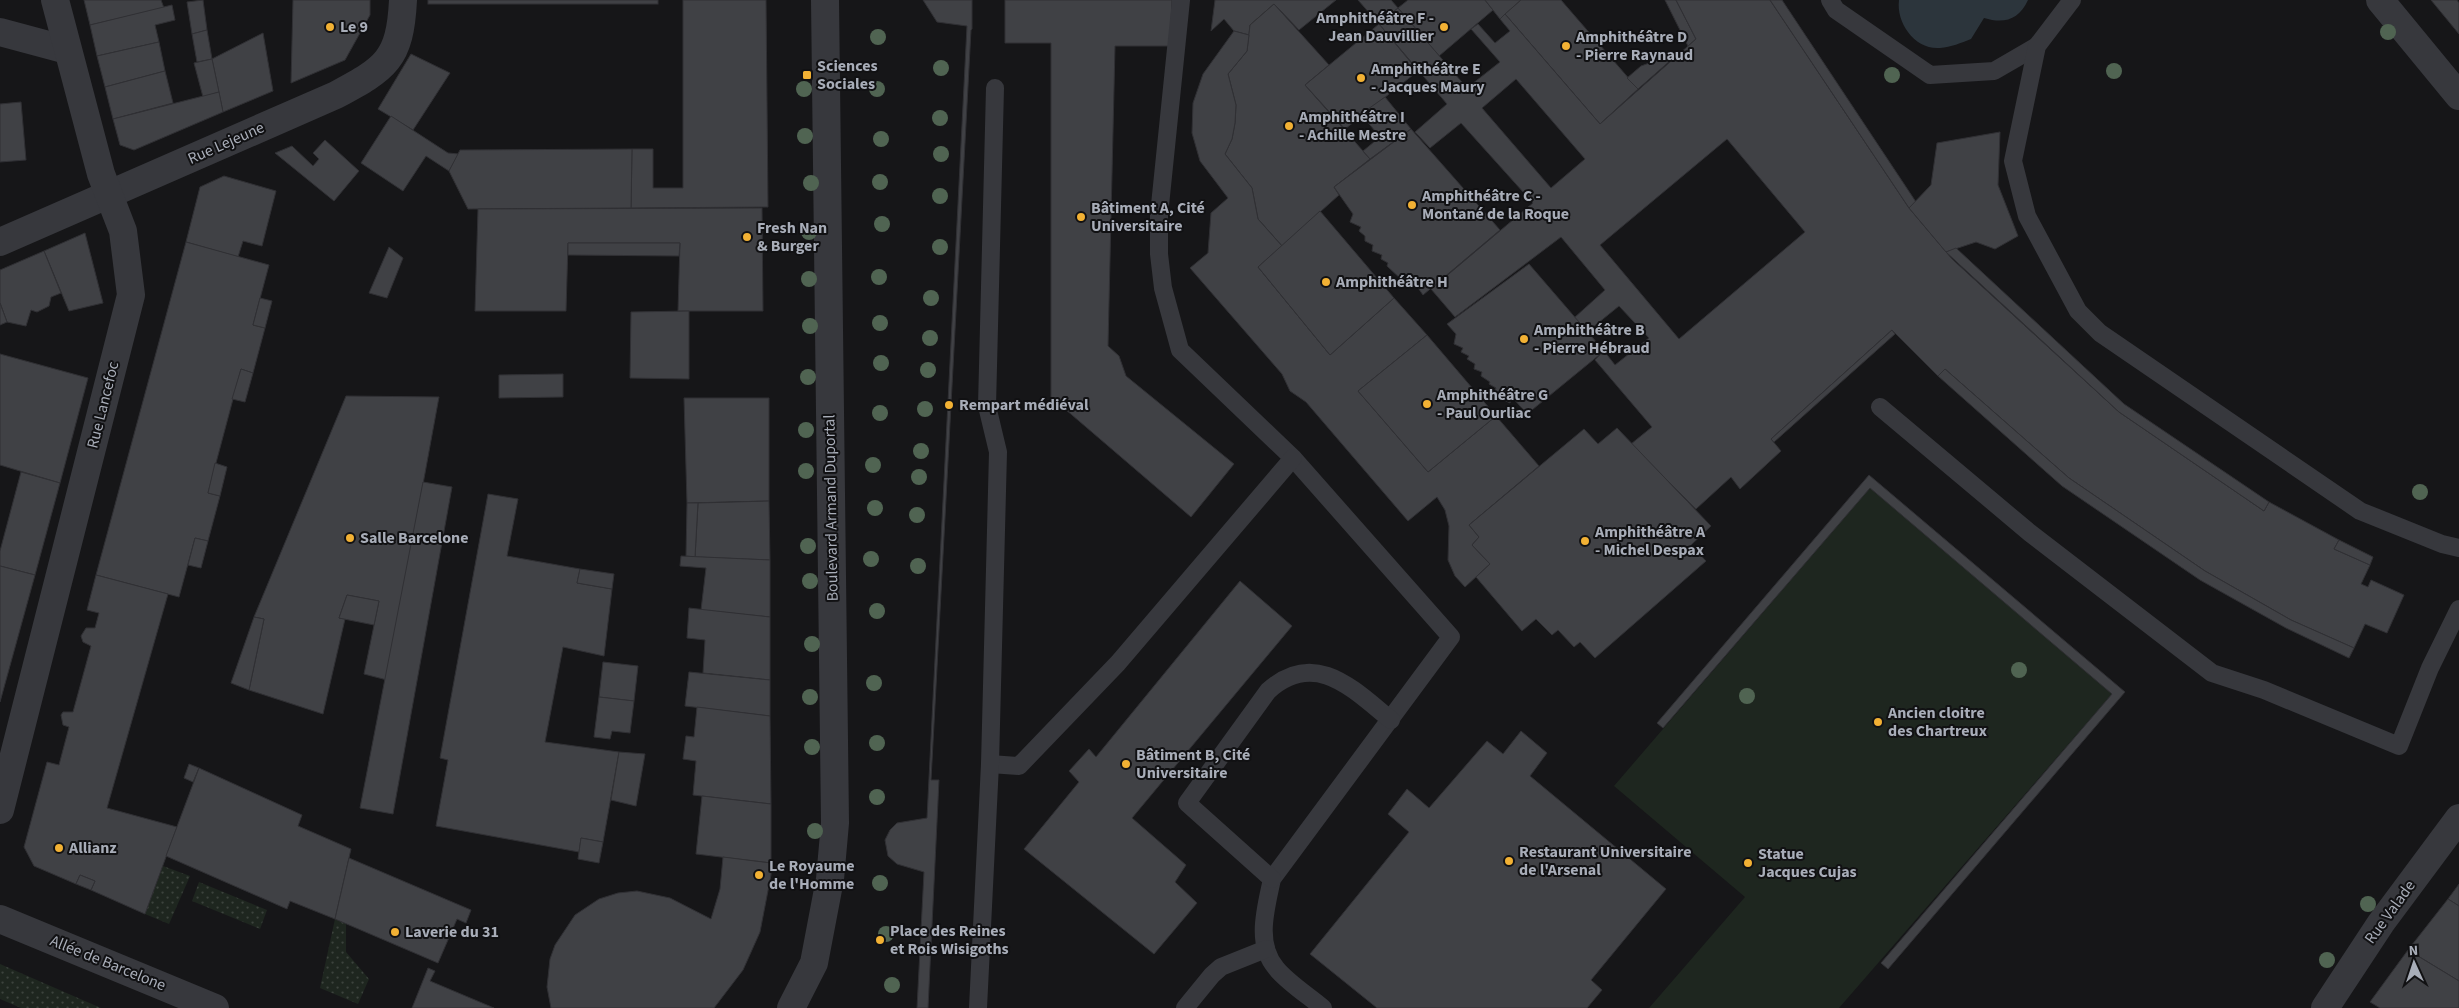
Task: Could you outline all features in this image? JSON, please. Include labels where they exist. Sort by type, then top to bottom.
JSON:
[{"type":"street","name":"Rue Lancefoc","points":[[0,810],[131,296],[123,231],[101,174],[55,0]]},
{"type":"street","name":"Rue Lejeune","points":[[0,242],[336,95],[378,72],[392,55],[402,24],[403,0]]},
{"type":"street","name":"Boulevard Armand Duportal","points":[[791,1008],[814,963],[830,879],[835,823],[825,0]]},
{"type":"street","points":[[2380,0],[2459,96]]},
{"type":"street","points":[[0,32],[67,50]]},
{"type":"street","name":"Rue Valade","points":[[2325,1008],[2381,923],[2459,818]]},
{"type":"street","name":"Allée de Barcelone","points":[[0,919],[216,1008]]},
{"type":"lane","points":[[1181,0],[1158,215],[1159,254],[1163,288],[1180,350],[1293,458],[1451,637],[1272,879],[1263,921],[1266,949],[1276,968],[1323,1008]]},
{"type":"lane","points":[[1830,0],[1836,10],[1930,75],[1994,70],[2037,46],[2072,0]]},
{"type":"lane","points":[[2037,46],[2013,161],[2028,216],[2078,311],[2100,333],[2360,511],[2442,544],[2459,548]]},
{"type":"lane","points":[[978,1008],[990,764],[998,452],[987,406],[995,88]]},
{"type":"lane","points":[[1880,408],[2030,533],[2212,673],[2264,690],[2399,746],[2430,668],[2459,610]]},
{"type":"lane","points":[[990,764],[1019,766],[1118,663],[1293,458]]},
{"type":"lane","points":[[1272,879],[1186,803],[1268,691],[1279,680],[1304,673],[1322,674],[1341,680],[1391,720]]},
{"type":"lane","points":[[1185,1008],[1221,967],[1266,949]]},
{"type":"shaded area","points":[[1899,0],[2028,0],[2020,12],[2010,19],[1998,21],[1984,18],[1971,39],[1940,48],[1923,45],[1909,33],[1901,17]]},
{"type":"shaded area","points":[[1870,488],[2112,694],[1839,1008],[1649,1008],[1745,897],[1614,786]]},
{"type":"shaded area","points":[[163,866],[190,876],[169,924],[145,914]]},
{"type":"shaded area","points":[[199,882],[267,910],[260,929],[192,901]]},
{"type":"shaded area","points":[[335,919],[346,924],[346,952],[369,979],[358,1004],[320,988]]},
{"type":"shaded area","points":[[0,964],[101,1008],[21,1008],[0,999]]},
{"type":"building","points":[[84,0],[161,0],[164,8],[90,25]]},
{"type":"building","points":[[203,0],[207,30],[192,34],[187,2]]},
{"type":"building","points":[[293,0],[370,0],[370,15],[345,60],[291,83]]},
{"type":"building","points":[[428,0],[658,0],[658,4],[428,4]]},
{"type":"building","points":[[683,0],[766,0],[768,207],[631,208],[632,149],[653,149],[653,188],[683,188]]},
{"type":"building","name":"Rempart médiéval","points":[[923,0],[972,0],[972,29],[931,780],[939,780],[928,1008],[917,1008],[924,872],[897,864],[888,856],[885,840],[890,830],[897,823],[927,818],[967,26],[937,22]]},
{"type":"building","name":"Bâtiment A, Cité Universitaire","points":[[1005,0],[1172,0],[1170,46],[1115,46],[1108,346],[1119,356],[1126,376],[1234,464],[1191,517],[1051,397],[1051,43],[1005,43]]},
{"type":"building","points":[[1215,0],[1336,0],[1299,30],[1274,4],[1250,25],[1249,35],[1234,31],[1224,19],[1211,31]]},
{"type":"building","points":[[1358,0],[1391,0],[1398,8],[1379,24]]},
{"type":"building","name":"Amphithéâtre F - Jean Dauvillier","points":[[1408,0],[1485,0],[1493,10],[1439,56],[1398,8]]},
{"type":"building","points":[[1485,0],[1521,0],[1500,19]]},
{"type":"building","name":"Amphithéâtre D - Pierre Raynaud","points":[[1521,0],[1561,0],[1638,89],[1600,124],[1505,14]]},
{"type":"building","points":[[1665,0],[1676,0],[1696,39],[1688,46]]},
{"type":"building","points":[[1676,0],[1770,0],[1909,208],[1952,259],[2119,412],[2264,511],[2269,502],[2339,540],[2334,549],[2370,565],[2361,584],[2368,587],[2371,580],[2404,595],[2387,633],[2365,624],[2354,648],[2291,620],[2205,571],[2069,478],[1945,369],[1938,376],[1892,330],[1771,439],[1781,451],[1740,489],[1731,477],[1696,509],[1631,444],[1652,427],[1595,360],[1604,351],[1615,365],[1649,338],[1619,306],[1587,332],[1574,318],[1605,290],[1561,237],[1455,317],[1431,289],[1533,203],[1461,123],[1430,148],[1415,132],[1447,104],[1379,24],[1398,8],[1467,88],[1500,62],[1471,29],[1478,24],[1495,43],[1510,31],[1500,19],[1505,14],[1600,124],[1696,39]],"holes":[[[1516,79],[1585,159],[1551,188],[1482,108]],[[1727,139],[1805,232],[1679,339],[1600,245]]]},
{"type":"building","points":[[1770,0],[1782,0],[1916,202],[1909,208]]},
{"type":"building","points":[[2431,0],[2457,0],[2459,3],[2459,34]]},
{"type":"building","name":"Amphithéâtre I - Achille Mestre","points":[[1274,4],[1329,65],[1305,85],[1370,159],[1334,187],[1339,195],[1282,246],[1258,219],[1252,188],[1225,154],[1232,139],[1236,105],[1228,74],[1247,51],[1250,25]]},
{"type":"building","points":[[172,5],[175,20],[155,25],[159,42],[97,56],[90,25]]},
{"type":"building","name":"Amphithéâtre E - Jacques Maury","points":[[1379,24],[1418,71],[1345,129],[1305,85]]},
{"type":"building","points":[[207,30],[212,59],[197,62],[192,34]]},
{"type":"building","points":[[1234,31],[1249,35],[1247,51],[1228,74],[1236,105],[1232,139],[1225,154],[1252,188],[1258,219],[1282,246],[1258,267],[1330,355],[1394,298],[1427,335],[1358,391],[1428,472],[1496,416],[1539,466],[1469,525],[1479,537],[1472,545],[1490,564],[1465,587],[1455,576],[1448,560],[1449,526],[1445,510],[1437,497],[1408,521],[1306,402],[1290,391],[1282,374],[1190,268],[1208,253],[1211,213],[1228,198],[1200,161],[1192,133],[1193,103],[1203,74]]},
{"type":"building","points":[[263,33],[273,91],[223,112],[212,59]]},
{"type":"building","points":[[159,42],[165,71],[105,87],[97,56]]},
{"type":"building","points":[[1680,52],[1638,89],[1627,78],[1641,66]]},
{"type":"building","points":[[411,54],[450,73],[413,130],[378,109]]},
{"type":"building","points":[[212,59],[219,92],[203,97],[194,63]]},
{"type":"building","points":[[165,71],[173,103],[113,119],[105,87]]},
{"type":"building","points":[[219,92],[223,112],[134,150],[120,145],[113,119]]},
{"type":"building","points":[[1385,97],[1411,129],[1370,159],[1363,151],[1380,137],[1361,114]]},
{"type":"building","points":[[21,102],[26,160],[0,162],[0,104]]},
{"type":"building","points":[[391,116],[448,153],[459,154],[449,171],[426,156],[403,191],[361,163]]},
{"type":"building","name":"Amphithéâtre C - Montané de la Roque","points":[[1411,129],[1500,230],[1423,295],[1414,282],[1410,288],[1402,286],[1403,281],[1387,266],[1388,263],[1381,259],[1382,255],[1372,251],[1373,245],[1365,241],[1365,236],[1359,231],[1361,227],[1350,222],[1353,214],[1334,187]]},
{"type":"building","points":[[2000,132],[1998,185],[2018,236],[1995,249],[1976,242],[1946,252],[1909,208],[1931,185],[1937,143]]},
{"type":"building","points":[[325,140],[359,171],[334,201],[275,153],[292,146],[313,166],[319,159],[313,153]]},
{"type":"building","points":[[632,149],[631,208],[468,209],[449,171],[460,150]]},
{"type":"building","points":[[224,176],[276,191],[262,246],[243,241],[238,257],[186,242],[200,187]]},
{"type":"building","points":[[762,208],[763,311],[678,311],[680,243],[568,243],[566,311],[475,311],[478,209]]},
{"type":"building","name":"Amphithéâtre H","points":[[1320,211],[1394,298],[1330,355],[1258,267]]},
{"type":"building","points":[[85,233],[103,303],[69,311],[44,251]]},
{"type":"building","points":[[186,242],[269,265],[253,325],[265,328],[253,373],[241,369],[208,493],[220,496],[208,541],[195,538],[179,597],[96,575]]},
{"type":"building","points":[[568,243],[680,243],[679,256],[568,255]]},
{"type":"building","points":[[389,247],[403,258],[387,298],[369,293]]},
{"type":"building","points":[[1956,248],[2124,404],[2269,502],[2264,511],[2119,412],[1946,252]]},
{"type":"building","points":[[44,251],[61,293],[51,297],[49,306],[37,312],[31,310],[26,326],[7,322],[0,303],[0,270]]},
{"type":"building","name":"Amphithéâtre B - Pierre Hébraud","points":[[1529,264],[1604,351],[1527,414],[1512,397],[1510,403],[1502,399],[1503,395],[1494,392],[1496,388],[1481,376],[1482,372],[1474,369],[1475,364],[1467,359],[1469,356],[1461,352],[1463,348],[1454,344],[1456,334],[1447,324]]},
{"type":"building","points":[[260,298],[272,301],[265,328],[253,325]]},
{"type":"building","points":[[0,303],[7,322],[0,325]]},
{"type":"building","points":[[689,311],[689,379],[630,378],[631,312]]},
{"type":"building","points":[[1892,330],[1895,334],[1774,442],[1771,439]]},
{"type":"building","name":"Amphithéâtre G - Paul Ourliac","points":[[1427,335],[1496,416],[1428,472],[1358,391]]},
{"type":"building","points":[[0,354],[88,378],[60,483],[0,465]]},
{"type":"building","points":[[241,369],[253,373],[245,402],[232,399]]},
{"type":"building","points":[[1945,369],[2069,478],[2205,571],[2291,620],[2354,648],[2349,658],[2286,628],[2200,580],[2062,486],[1938,376]]},
{"type":"building","points":[[563,374],[563,397],[499,398],[499,375]]},
{"type":"building","name":"Salle Barcelone","points":[[346,396],[439,397],[387,680],[364,674],[379,601],[347,595],[339,618],[345,619],[323,714],[249,690],[264,619],[254,617]]},
{"type":"building","points":[[684,398],[769,398],[769,501],[687,503]]},
{"type":"building","name":"Amphithéâtre A - Michel Despax","points":[[1617,428],[1711,526],[1691,545],[1706,561],[1595,658],[1580,642],[1574,647],[1558,630],[1552,635],[1536,619],[1522,631],[1476,577],[1490,564],[1472,545],[1479,537],[1469,525],[1584,429],[1598,444]]},
{"type":"building","points":[[215,463],[227,467],[220,496],[208,493]]},
{"type":"building","points":[[21,472],[60,483],[35,575],[0,566],[0,551]]},
{"type":"building","points":[[1869,475],[2125,692],[1888,969],[1881,963],[2112,694],[1870,488],[1663,728],[1657,723]]},
{"type":"building","points":[[423,482],[452,487],[393,814],[360,808]]},
{"type":"building","points":[[488,494],[518,499],[507,556],[580,569],[577,583],[612,589],[604,656],[563,647],[545,742],[619,752],[603,842],[581,838],[579,852],[436,826],[448,760],[440,758]]},
{"type":"building","points":[[769,501],[770,560],[695,557],[698,503]]},
{"type":"building","points":[[687,503],[698,503],[695,557],[686,556]]},
{"type":"building","points":[[195,538],[208,541],[201,568],[188,565]]},
{"type":"building","points":[[2339,540],[2373,557],[2370,565],[2334,549]]},
{"type":"building","points":[[681,556],[770,560],[770,617],[701,610],[706,568],[680,566]]},
{"type":"building","points":[[0,566],[35,575],[0,702]]},
{"type":"building","points":[[580,569],[614,574],[612,589],[577,583]]},
{"type":"building","points":[[96,575],[168,594],[107,808],[177,827],[145,914],[91,890],[95,881],[80,875],[76,884],[34,866],[24,847],[47,762],[59,765],[69,727],[63,725],[61,715],[63,712],[73,712],[91,646],[83,642],[81,636],[86,628],[95,628],[99,613],[87,610]]},
{"type":"building","name":"Bâtiment B, Cité Universitaire","points":[[1240,581],[1292,626],[1132,818],[1186,865],[1175,882],[1197,903],[1154,954],[1024,849],[1079,782],[1069,771],[1089,749],[1096,757]]},
{"type":"building","points":[[347,595],[379,601],[374,625],[339,618]]},
{"type":"building","points":[[689,608],[770,617],[770,680],[703,673],[705,640],[687,638]]},
{"type":"building","points":[[254,617],[264,619],[249,690],[231,683]]},
{"type":"building","points":[[603,662],[638,666],[634,701],[599,697]]},
{"type":"building","points":[[689,672],[770,680],[770,716],[685,706]]},
{"type":"building","points":[[599,697],[634,701],[630,733],[612,731],[610,739],[594,737]]},
{"type":"building","points":[[697,707],[770,716],[771,804],[693,795],[696,761],[683,759],[686,736],[694,737]]},
{"type":"building","name":"Restaurant Universitaire de l'Arsenal","points":[[1521,731],[1547,753],[1530,776],[1666,889],[1591,980],[1602,990],[1587,1008],[1377,1008],[1310,954],[1409,832],[1388,814],[1407,789],[1429,808],[1487,741],[1503,754]]},
{"type":"building","points":[[619,752],[645,754],[636,806],[611,800]]},
{"type":"building","points":[[189,764],[199,768],[193,782],[184,778]]},
{"type":"building","points":[[199,768],[302,815],[298,826],[351,849],[335,919],[290,901],[287,909],[166,856]]},
{"type":"building","points":[[702,796],[771,804],[771,863],[696,854]]},
{"type":"building","points":[[581,838],[603,842],[599,863],[578,859]]},
{"type":"building","points":[[723,857],[771,863],[771,875],[760,932],[743,970],[714,1008],[551,1008],[547,987],[550,959],[555,945],[575,915],[599,899],[618,893],[637,891],[670,898],[711,919],[720,889]]},
{"type":"building","points":[[349,858],[471,910],[466,923],[457,919],[438,963],[335,919]]},
{"type":"building","points":[[80,875],[95,881],[91,890],[76,884]]},
{"type":"building","points":[[2459,884],[2459,906],[2448,899]]},
{"type":"building","points":[[2448,899],[2459,906],[2459,981],[2408,950]]},
{"type":"building","points":[[2408,950],[2459,981],[2459,1008],[2380,1008],[2370,1002]]},
{"type":"building","points":[[428,968],[435,971],[430,981],[494,1008],[412,1008]]},
{"type":"place","name":"Le 9","points":[[330,27]]},
{"type":"place","name":"Amphithéâtre F - Jean Dauvillier","points":[[1444,27]]},
{"type":"place","name":"Amphithéâtre D - Pierre Raynaud","points":[[1566,46]]},
{"type":"place","name":"Sciences Sociales","points":[[807,75]]},
{"type":"place","name":"Amphithéâtre E - Jacques Maury","points":[[1361,78]]},
{"type":"place","name":"Amphithéâtre I - Achille Mestre","points":[[1289,126]]},
{"type":"place","name":"Amphithéâtre C - Montané de la Roque","points":[[1412,205]]},
{"type":"place","name":"Bâtiment A, Cité Universitaire","points":[[1081,217]]},
{"type":"place","name":"Fresh Nan & Burger","points":[[747,237]]},
{"type":"place","name":"Amphithéâtre H","points":[[1326,282]]},
{"type":"place","name":"Amphithéâtre B - Pierre Hébraud","points":[[1524,339]]},
{"type":"place","name":"Amphithéâtre G - Paul Ourliac","points":[[1427,404]]},
{"type":"place","name":"Rempart médiéval","points":[[949,405]]},
{"type":"place","name":"Salle Barcelone","points":[[350,538]]},
{"type":"place","name":"Amphithéâtre A - Michel Despax","points":[[1585,541]]},
{"type":"place","name":"Ancien cloitre des Chartreux","points":[[1878,722]]},
{"type":"place","name":"Bâtiment B, Cité Universitaire","points":[[1126,764]]},
{"type":"place","name":"Allianz","points":[[59,848]]},
{"type":"place","name":"Restaurant Universitaire de l'Arsenal","points":[[1509,861]]},
{"type":"place","name":"Statue Jacques Cujas","points":[[1748,863]]},
{"type":"place","name":"Le Royaume de l'Homme","points":[[759,875]]},
{"type":"place","name":"Laverie du 31","points":[[395,932]]},
{"type":"place","name":"Place des Reines et Rois Wisigoths","points":[[880,940]]}]
